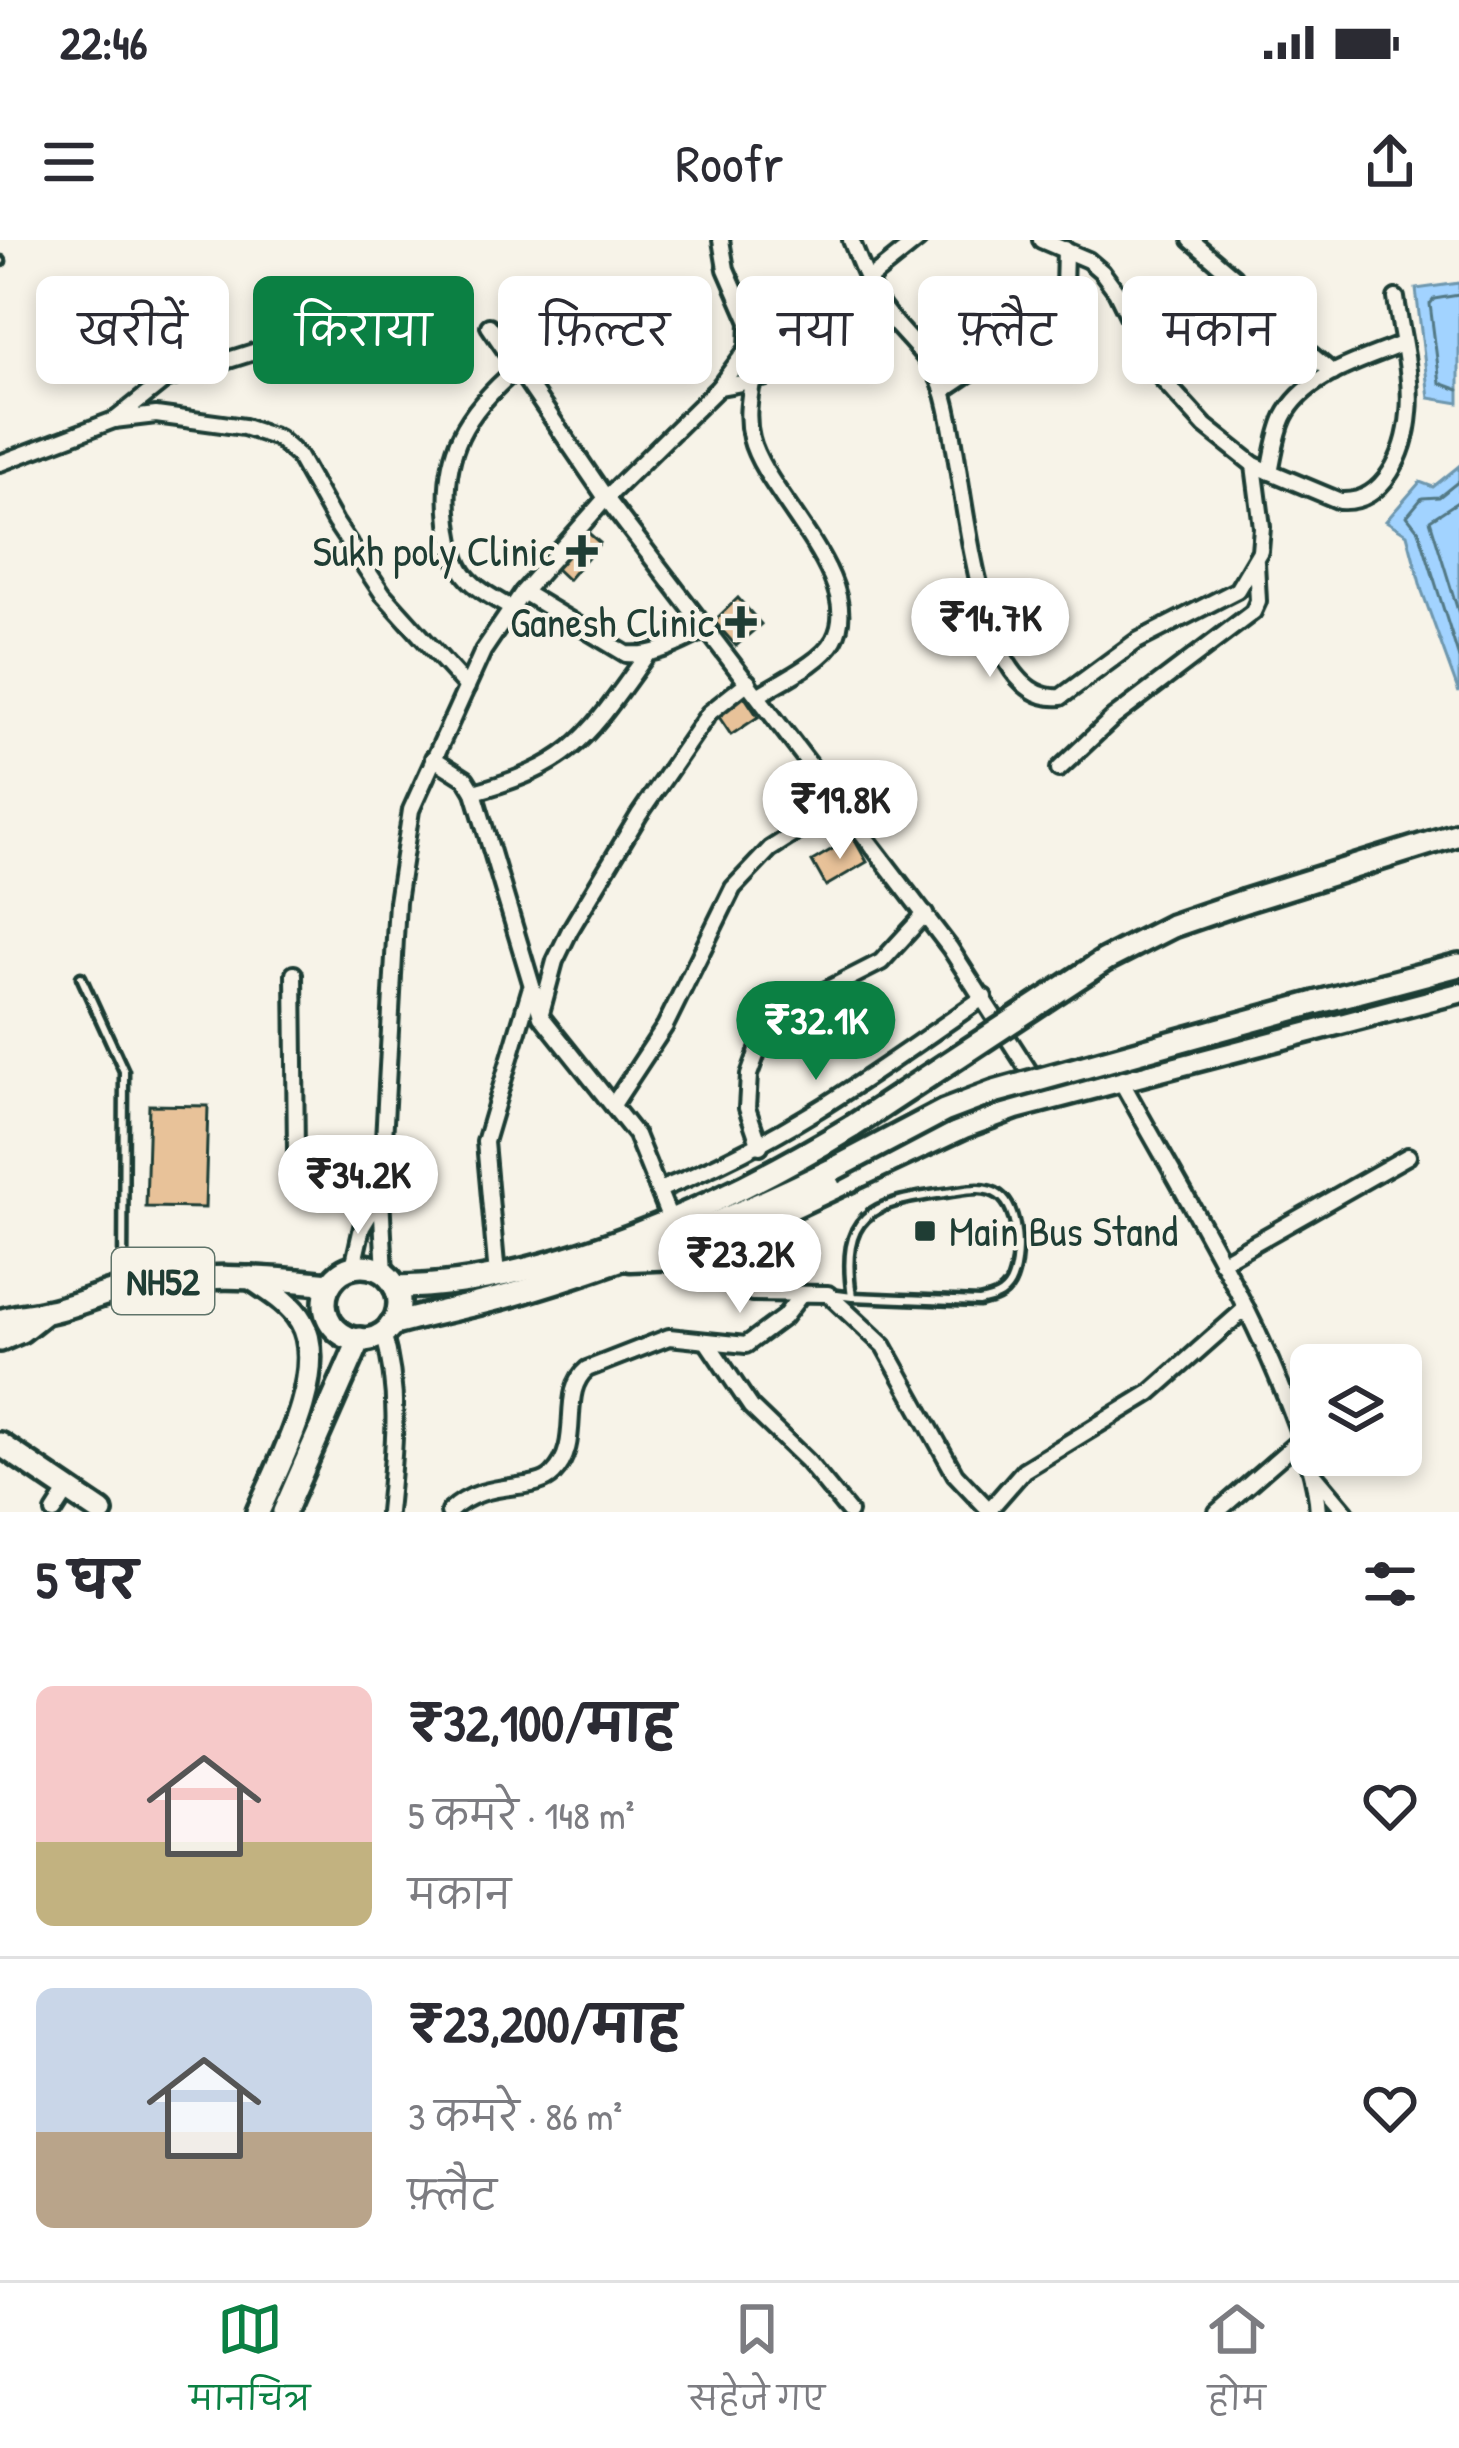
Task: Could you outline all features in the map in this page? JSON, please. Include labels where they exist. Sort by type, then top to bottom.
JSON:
[{"type":"main road","points":[[390,1280],[452,1285],[497,1276],[670,1219],[790,1165],[1105,960],[1172,926],[1459,834]]},
{"type":"main road","points":[[387,1329],[399,1307],[390,1280],[376,1268],[353,1267],[330,1284],[326,1298],[331,1322],[345,1335],[360,1339],[619,1262],[688,1236],[832,1170],[944,1111],[994,1092],[1459,964]]},
{"type":"main road","points":[[250,1277],[303,1323],[310,1348],[301,1409],[258,1512]]},
{"type":"main road","name":"NH52","points":[[0,1321],[16,1314],[44,1313],[122,1288],[185,1278],[250,1277],[330,1284]]},
{"type":"main road","points":[[0,1340],[44,1313]]},
{"type":"main road","points":[[284,1512],[360,1339]]},
{"type":"main road","points":[[1,1443],[101,1512]]},
{"type":"street","points":[[390,1280],[381,1196],[398,902],[411,810],[483,651],[524,592],[606,498],[719,387],[748,347],[749,322],[726,268],[721,240]]},
{"type":"street","points":[[851,240],[867,276]]},
{"type":"street","points":[[883,276],[918,240]]},
{"type":"street","points":[[1041,240],[1088,260],[1116,290],[1147,357],[1174,397],[1254,464],[1340,502],[1372,495],[1396,461],[1406,434],[1410,409],[1396,298]]},
{"type":"street","points":[[1191,240],[1233,276],[1258,310],[1333,373]]},
{"type":"street","points":[[943,392],[989,360],[1059,298],[1064,290],[1065,249]]},
{"type":"street","points":[[894,316],[929,363],[943,392],[952,425],[961,507],[988,620],[1013,670],[1033,691],[1047,699],[1061,698],[1137,641],[1237,590],[1256,562]]},
{"type":"street","points":[[489,326],[498,339]]},
{"type":"street","points":[[1270,472],[1285,416],[1298,398],[1333,373],[1402,344]]},
{"type":"street","points":[[114,420],[165,380],[253,352]]},
{"type":"street","points":[[499,384],[466,424],[450,457],[449,528],[465,576],[512,609]]},
{"type":"street","points":[[529,384],[606,498],[926,914],[1047,1099]]},
{"type":"street","points":[[719,387],[739,384]]},
{"type":"street","points":[[752,384],[747,412],[752,441],[825,564],[837,592],[840,616],[835,640],[759,695]]},
{"type":"street","points":[[0,463],[114,420],[156,415],[244,427],[278,438],[298,456],[382,594],[467,687]]},
{"type":"street","points":[[1059,769],[1113,718],[1253,612],[1258,601],[1256,562],[1262,526],[1254,464]]},
{"type":"street","points":[[524,592],[626,654],[646,656],[708,629]]},
{"type":"street","points":[[475,792],[537,772],[569,753],[599,722],[646,656]]},
{"type":"street","points":[[541,1016],[555,961],[570,930],[639,815],[709,713],[748,682]]},
{"type":"street","points":[[433,758],[466,778],[475,792],[541,1016],[636,1135],[670,1219]]},
{"type":"street","points":[[613,1105],[665,1026],[733,887],[770,849],[842,803]]},
{"type":"street","points":[[760,1146],[747,1108],[749,1075],[772,1027],[789,1009],[881,962],[926,914]]},
{"type":"street","points":[[294,974],[296,1150],[306,1159],[383,1166]]},
{"type":"street","points":[[497,1276],[485,1142],[530,990]]},
{"type":"street","points":[[619,1262],[678,1258],[826,1196],[964,1128],[1047,1099],[1459,993]]},
{"type":"street","points":[[659,1190],[760,1146],[984,997]]},
{"type":"street","points":[[1120,1079],[1246,1308],[1290,1413]]},
{"type":"street","points":[[1221,1262],[1408,1156]]},
{"type":"street","points":[[353,1267],[362,1227],[381,1196]]},
{"type":"street","points":[[678,1258],[736,1288],[800,1296],[828,1294],[884,1346],[955,1474],[990,1511],[1024,1469],[1150,1393],[1246,1308]]},
{"type":"street","points":[[449,1512],[477,1491],[540,1482],[553,1475],[572,1432],[572,1390],[587,1369],[669,1337],[746,1345],[784,1318],[800,1296]]},
{"type":"street","points":[[387,1329],[396,1426],[388,1512]]},
{"type":"street","points":[[707,1342],[751,1407],[807,1461],[850,1512]]},
{"type":"street","points":[[1217,1512],[1290,1449]]},
{"type":"street","points":[[1312,1476],[1318,1512]]},
{"type":"street","points":[[1315,1476],[1346,1512]]},
{"type":"street","points":[[53,1512],[68,1490]]},
{"type":"lane","points":[[81,977],[124,1072],[122,1288]]},
{"type":"lane","points":[[828,1294],[852,1297],[979,1302],[997,1298],[1012,1280],[1015,1224],[1009,1205],[996,1192],[980,1188],[903,1199],[872,1210],[849,1245],[852,1297]]},
{"type":"water","points":[[1459,283],[1459,403],[1429,398],[1416,289]]},
{"type":"water","points":[[1459,466],[1459,693],[1407,534],[1386,521],[1420,482],[1433,487]]},
{"type":"building","points":[[585,530],[600,543],[568,580],[553,566]]},
{"type":"building","points":[[738,598],[761,624],[736,646],[714,621]]},
{"type":"building","points":[[744,696],[758,717],[731,735],[717,714]]},
{"type":"building","points":[[853,837],[867,862],[826,886],[812,861]]},
{"type":"building","points":[[149,1105],[208,1106],[205,1208],[146,1207]]},
{"type":"place","name":"Sukh poly Clinic","points":[[582,551]]},
{"type":"place","name":"Ganesh Clinic","points":[[741,622]]},
{"type":"place","name":"Main Bus Stand","points":[[925,1231]]}]
